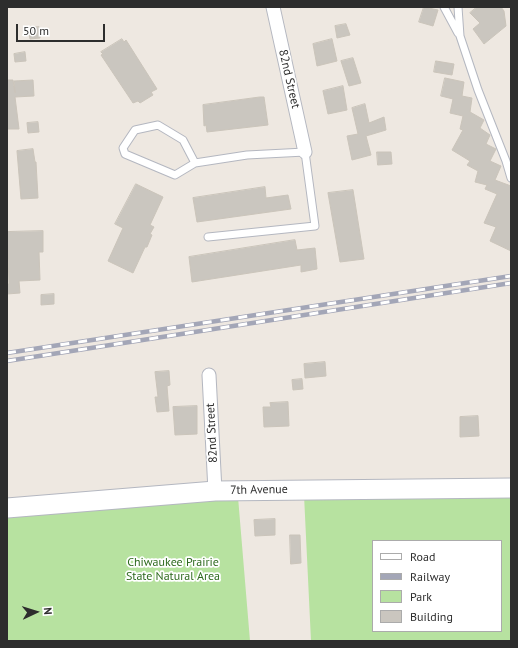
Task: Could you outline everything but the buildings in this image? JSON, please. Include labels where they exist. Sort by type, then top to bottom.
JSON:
[{"type":"street","name":"82nd Street","points":[[273,7],[305,152]]},
{"type":"street","name":"82nd Street","points":[[209,375],[215,491]]},
{"type":"street","name":"7th Avenue","points":[[7,508],[215,491],[511,488]]},
{"type":"lane","points":[[444,7],[460,36],[511,178]]},
{"type":"lane","points":[[458,7],[460,36]]},
{"type":"lane","points":[[195,163],[183,140],[158,125],[135,130],[123,148],[125,154],[175,175],[195,163],[247,155],[305,152],[315,226],[208,237]]},
{"type":"green space","points":[[304,495],[511,495],[511,641],[311,641]]},
{"type":"green space","name":"Chiwaukee Prairie State Natural Area","points":[[238,497],[250,641],[7,641],[7,513]]},
{"type":"railway","points":[[7,353],[511,276]]},
{"type":"railway","points":[[7,361],[511,283]]}]
